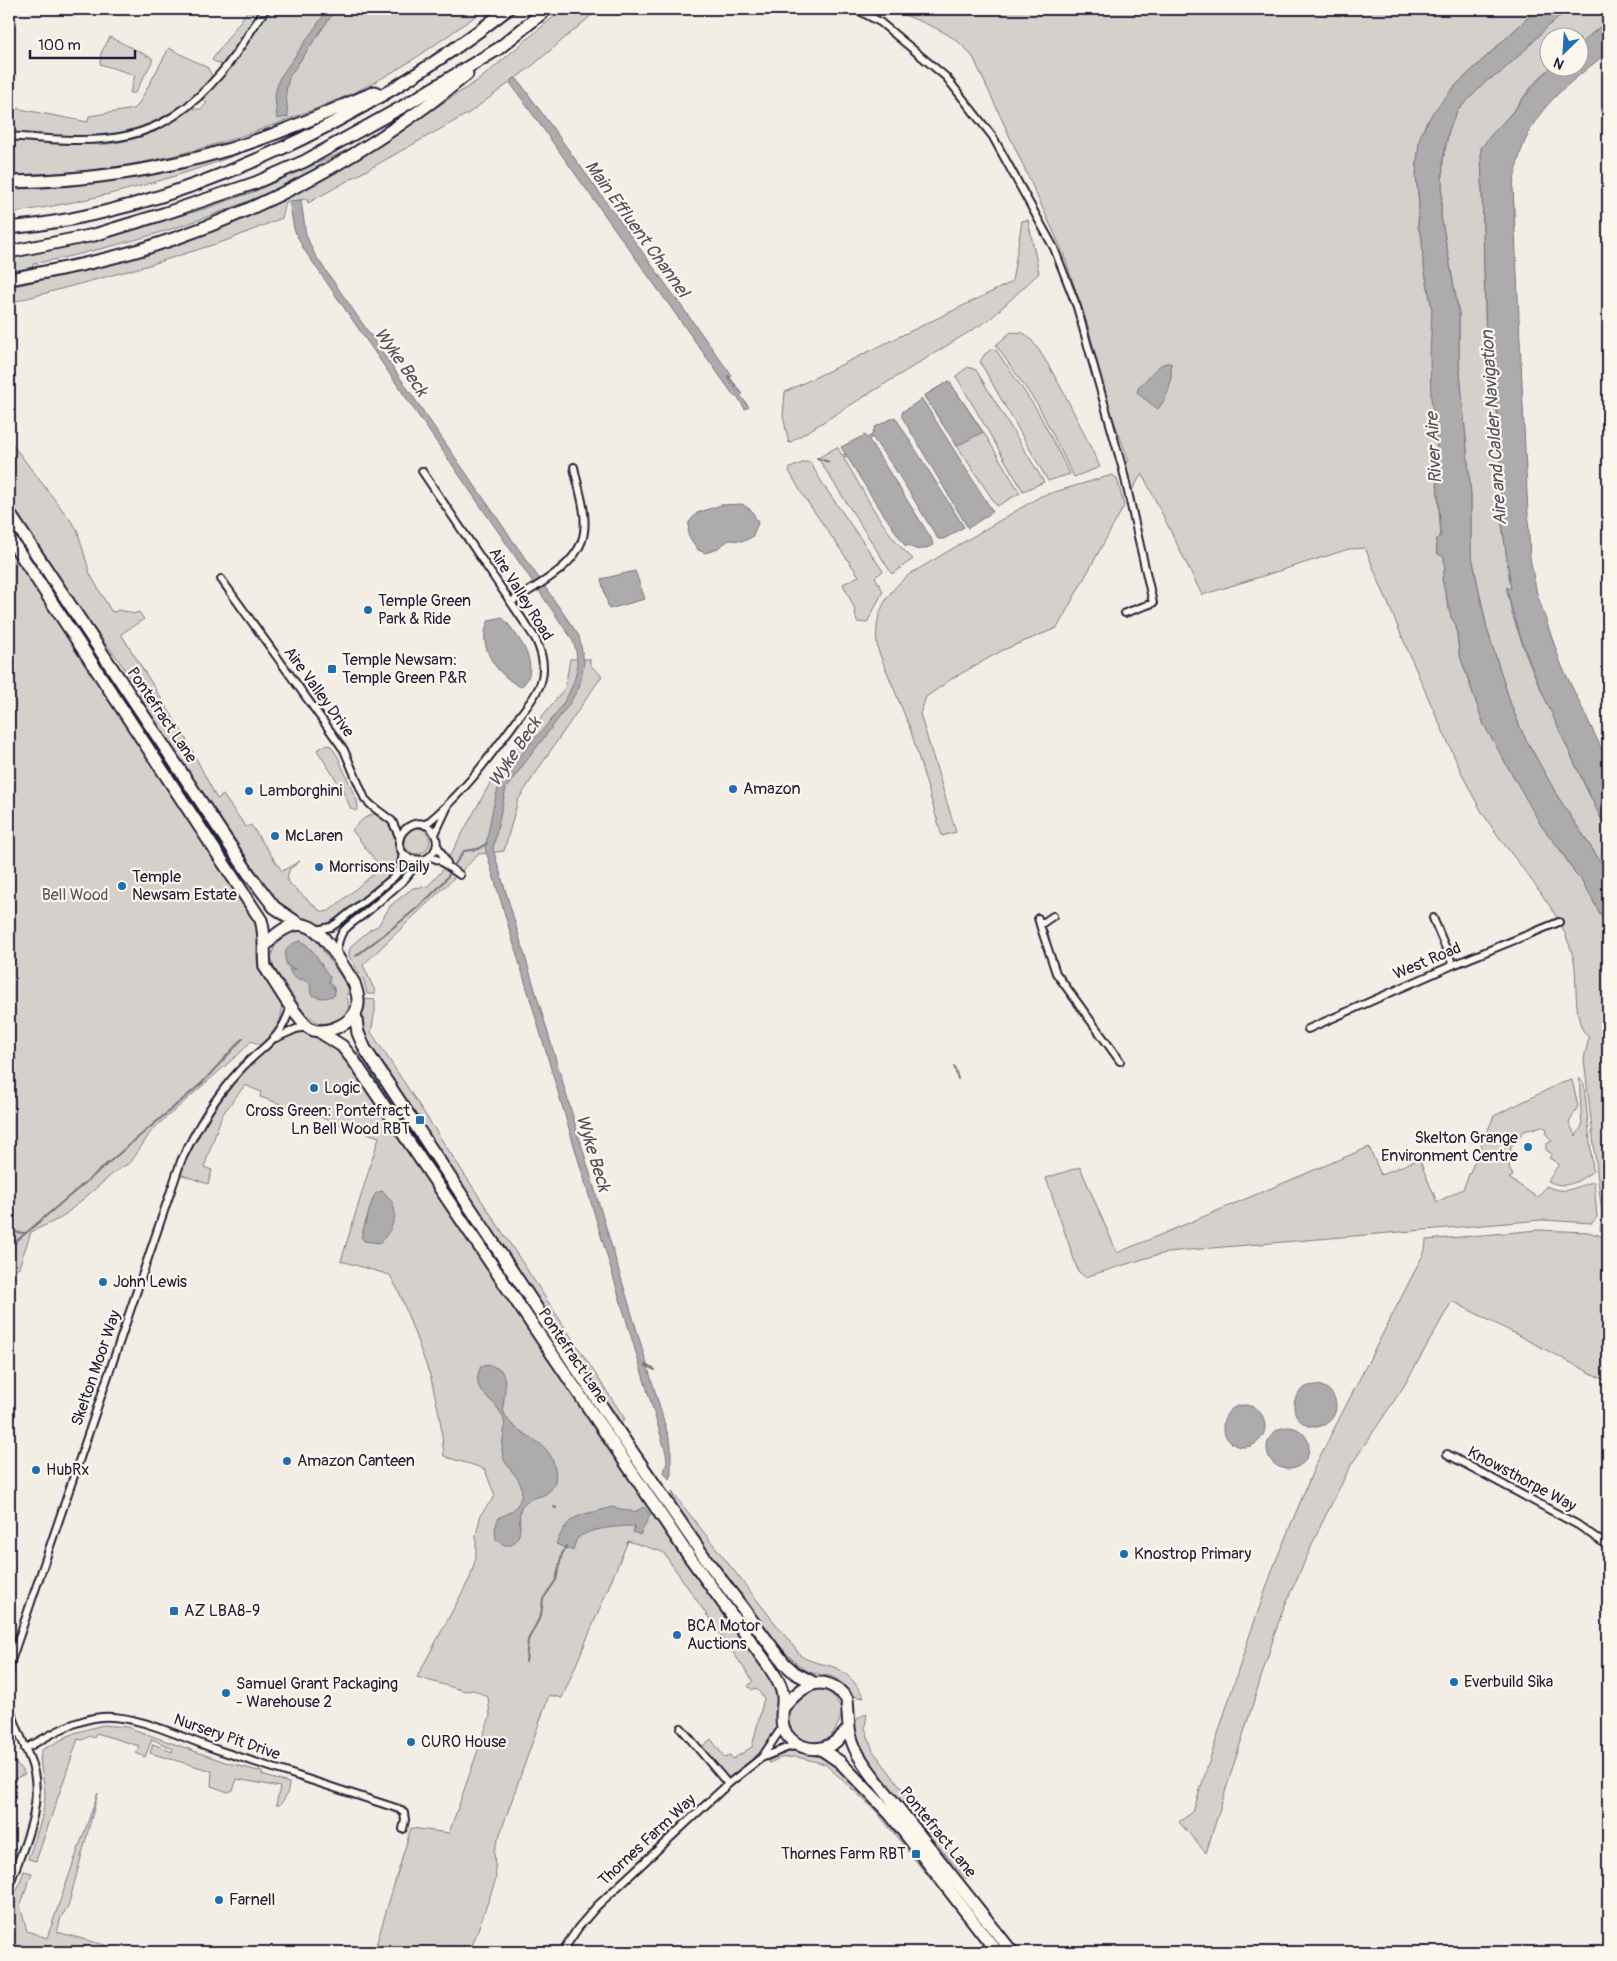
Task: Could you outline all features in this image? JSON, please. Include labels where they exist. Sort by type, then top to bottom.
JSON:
[{"type":"highway","points":[[9,228],[106,211],[200,182],[260,158],[349,115],[469,39],[508,9]]},
{"type":"highway","points":[[9,279],[106,259],[144,248],[221,220],[289,189],[337,164],[431,104],[547,9]]},
{"type":"highway","points":[[9,252],[94,235],[255,183],[305,161],[498,49]]},
{"type":"highway","points":[[9,182],[44,182],[143,170],[222,151],[286,130],[411,76]]},
{"type":"highway","name":"Pontefract Lane","points":[[9,513],[249,874],[274,907],[299,924]]},
{"type":"highway","name":"Pontefract Lane","points":[[9,537],[261,920],[265,938],[264,947]]},
{"type":"highway","points":[[299,924],[316,930],[323,936],[354,983],[358,993],[355,1013],[345,1022],[320,1032],[307,1027],[298,1018],[265,967],[264,947],[276,934],[287,927],[299,924]]},
{"type":"highway","name":"Pontefract Lane","points":[[355,1013],[358,1033],[365,1049],[672,1510],[705,1558],[784,1664],[795,1674],[814,1683]]},
{"type":"highway","name":"Pontefract Lane","points":[[320,1032],[342,1046],[354,1061],[679,1542],[768,1665],[779,1682],[783,1695],[783,1708]]},
{"type":"highway","points":[[814,1683],[824,1683],[835,1687],[847,1699],[849,1728],[840,1738],[821,1748],[800,1746],[788,1737],[783,1726],[783,1708],[798,1692],[814,1683]]},
{"type":"highway","name":"Pontefract Lane","points":[[849,1728],[850,1741],[855,1752],[870,1773],[1012,1952]]},
{"type":"highway","name":"Pontefract Lane","points":[[821,1748],[840,1762],[890,1814],[998,1952]]},
{"type":"street","points":[[9,136],[70,141],[105,140],[148,131],[168,121],[193,103],[221,74],[266,9]]},
{"type":"street","points":[[858,10],[880,22],[946,76],[993,137],[1054,248],[1077,307],[1123,470],[1153,603],[1125,613]]},
{"type":"street","points":[[511,602],[555,572],[575,555],[584,533],[584,519],[574,467]]},
{"type":"street","name":"Aire Valley Road","points":[[422,471],[535,638],[542,653],[543,670],[541,684],[482,767],[447,807],[425,825]]},
{"type":"street","name":"Aire Valley Drive","points":[[220,579],[344,750],[365,799],[392,821],[410,825]]},
{"type":"street","name":"Aire Valley Road","points":[[435,834],[447,807]]},
{"type":"street","name":"Aire Valley Drive","points":[[392,821],[400,838]]},
{"type":"street","points":[[448,866],[437,845],[435,834],[425,825],[410,825],[402,832],[400,846],[403,853],[415,861],[427,858],[448,866],[460,875]]},
{"type":"street","points":[[336,957],[338,944],[344,931],[427,858],[437,845]]},
{"type":"street","points":[[316,930],[331,927],[337,923],[393,878],[400,870],[403,853]]},
{"type":"street","points":[[1053,916],[1039,922],[1056,973],[1120,1061]]},
{"type":"street","points":[[1433,918],[1453,964]]},
{"type":"street","name":"West Road","points":[[1308,1028],[1453,964],[1559,922]]},
{"type":"street","name":"Skelton Moor Way","points":[[9,1676],[13,1654],[182,1161],[198,1125],[221,1092],[240,1070],[275,1038],[286,1022],[291,1005]]},
{"type":"street","name":"Skelton Moor Way","points":[[275,1038],[296,1029],[307,1027]]},
{"type":"street","name":"Knowsthorpe Way","points":[[1447,1454],[1578,1525],[1608,1546]]},
{"type":"street","points":[[9,1705],[31,1762],[36,1786],[36,1805],[9,1886]]},
{"type":"street","name":"Nursery Pit Drive","points":[[25,1749],[65,1728],[90,1718],[119,1717],[150,1725],[245,1759],[399,1809],[404,1813],[405,1820],[402,1829]]},
{"type":"street","points":[[761,1758],[783,1726]]},
{"type":"street","points":[[681,1728],[728,1784]]},
{"type":"street","points":[[761,1758],[789,1747],[800,1746]]},
{"type":"street","name":"Thornes Farm Way","points":[[562,1952],[578,1928],[597,1906],[728,1784],[761,1758]]},
{"type":"green space","points":[[249,9],[486,9],[419,56],[370,85],[330,103],[254,132],[185,153],[117,167],[46,174],[9,175],[9,140],[61,144],[109,144],[155,132],[191,109],[201,109],[207,103],[202,100],[233,64],[225,60],[222,65],[212,60]]},
{"type":"green space","points":[[563,9],[599,9],[532,66],[469,113],[308,203],[307,199],[286,202],[282,218],[228,240],[146,266],[9,303],[9,287],[95,269],[161,250],[325,176],[381,143],[480,79]]},
{"type":"green space","points":[[890,9],[1537,9],[1455,86],[1426,123],[1419,142],[1416,176],[1419,203],[1418,227],[1422,238],[1423,261],[1432,309],[1437,447],[1435,453],[1441,536],[1436,540],[1437,553],[1444,557],[1445,568],[1442,579],[1451,617],[1456,625],[1459,653],[1484,725],[1493,737],[1507,766],[1576,875],[1581,879],[1608,928],[1608,1233],[1600,1230],[1602,1214],[1584,1059],[1589,1037],[1580,1023],[1575,969],[1570,948],[1561,925],[1551,908],[1493,828],[1472,794],[1424,689],[1365,548],[1349,549],[1202,595],[1142,473],[1130,494],[1124,464],[1129,461],[1108,405],[1088,326],[1062,250],[974,59],[966,49],[947,34]]},
{"type":"green space","points":[[1569,9],[1608,9],[1608,20],[1590,35],[1590,28],[1546,28]]},
{"type":"green space","points":[[1540,34],[1540,77],[1481,148],[1486,346],[1495,358],[1502,524],[1511,588],[1507,587],[1507,590],[1512,614],[1529,663],[1608,832],[1608,873],[1558,797],[1523,734],[1511,705],[1487,629],[1471,552],[1471,495],[1459,361],[1459,314],[1441,216],[1443,160],[1449,130],[1457,111],[1488,80],[1503,70]]},
{"type":"green space","points":[[110,37],[152,58],[152,62],[135,93],[130,93],[135,75],[100,64],[101,53]]},
{"type":"green space","points":[[169,48],[208,68],[213,79],[188,100],[164,116],[118,133],[94,136],[9,133],[9,107],[88,122],[89,116],[134,109]]},
{"type":"green space","points":[[311,123],[241,153],[155,182],[97,197],[9,213],[9,186],[87,182]]},
{"type":"green space","points":[[360,144],[293,181],[198,220],[166,231],[100,249],[33,264],[33,267],[9,272],[9,254],[98,239],[201,210],[253,192]]},
{"type":"green space","points":[[1028,220],[1039,273],[990,319],[789,443],[783,416],[785,392],[1012,282],[1022,221]]},
{"type":"green space","points":[[1011,332],[1023,333],[1042,354],[1065,394],[1100,467],[1074,477],[1039,407],[996,345]]},
{"type":"green space","points":[[992,349],[996,350],[1037,410],[1070,474],[1048,481],[980,362],[985,354]]},
{"type":"green space","points":[[968,367],[976,370],[1044,482],[1023,491],[956,376]]},
{"type":"green space","points":[[949,381],[987,438],[1020,493],[997,506],[924,396]]},
{"type":"green space","points":[[9,440],[77,529],[90,574],[111,611],[118,610],[133,614],[139,612],[144,619],[121,634],[184,735],[217,799],[223,795],[246,827],[251,825],[282,871],[300,861],[289,870],[287,880],[290,884],[319,910],[329,911],[381,868],[352,830],[363,819],[373,814],[391,826],[399,860],[398,865],[377,888],[327,924],[327,927],[308,923],[278,904],[146,707],[120,662],[83,614],[9,503]]},
{"type":"green space","points":[[837,447],[842,455],[845,454],[846,456],[843,457],[883,524],[902,549],[913,559],[892,574],[818,458]]},
{"type":"green space","points":[[810,462],[824,486],[883,571],[875,577],[883,591],[867,623],[857,622],[854,607],[843,584],[859,576],[804,497],[789,471],[790,468]]},
{"type":"green space","points":[[1112,475],[1117,478],[1124,506],[1057,628],[1003,650],[953,678],[926,697],[920,714],[956,832],[942,836],[910,728],[878,650],[877,627],[882,607],[894,589],[910,574],[1041,496]]},
{"type":"green space","name":"Temple Newsam Estate","points":[[9,545],[252,915],[259,936],[258,968],[281,1005],[282,1011],[276,1027],[261,1045],[251,1041],[152,1130],[131,1162],[116,1171],[61,1218],[31,1232],[19,1267],[9,1274]]},
{"type":"green space","points":[[570,659],[590,659],[590,665],[602,676],[518,800],[504,851],[479,854],[363,965],[375,991],[375,994],[367,994],[364,981],[349,956],[352,945],[371,929],[378,926],[391,905],[413,888],[428,886],[441,872],[494,776],[565,688]]},
{"type":"green space","points":[[326,745],[331,746],[338,757],[357,801],[358,808],[356,811],[351,809],[342,789],[317,750]]},
{"type":"green space","points":[[417,828],[426,832],[430,841],[426,850],[417,854],[408,850],[404,841],[408,832]]},
{"type":"green space","points":[[405,861],[412,864],[395,883],[338,932],[335,929],[397,878],[403,870]]},
{"type":"green space","points":[[294,931],[305,932],[314,937],[349,989],[347,994],[349,1008],[344,1017],[329,1024],[319,1023],[305,1014],[274,968],[271,957],[276,942],[279,937]]},
{"type":"green space","points":[[364,999],[375,1000],[371,1032],[625,1419],[619,1422],[431,1142],[423,1123],[415,1111],[403,1099],[366,1042],[361,1022]]},
{"type":"green space","points":[[307,1027],[342,1046],[779,1682],[783,1726],[761,1758],[728,1784],[699,1749],[711,1739],[725,1758],[730,1755],[733,1759],[752,1747],[764,1698],[756,1688],[752,1690],[748,1686],[753,1681],[663,1552],[628,1541],[562,1698],[549,1695],[494,1851],[496,1879],[470,1952],[453,1946],[451,1952],[407,1952],[409,1945],[406,1952],[374,1952],[411,1828],[449,1833],[490,1716],[488,1697],[474,1690],[465,1691],[417,1677],[470,1578],[476,1557],[476,1535],[481,1514],[495,1496],[485,1470],[444,1456],[440,1418],[431,1378],[400,1294],[390,1275],[341,1261],[379,1137],[260,1097],[261,1092],[245,1085],[222,1115],[204,1167],[212,1170],[208,1184],[177,1173],[221,1092],[275,1038]]},
{"type":"green space","points":[[1579,1078],[1584,1084],[1593,1171],[1572,1184],[1561,1185],[1548,1181],[1559,1164],[1549,1158],[1552,1154],[1546,1150],[1546,1144],[1552,1141],[1546,1134],[1547,1129],[1542,1126],[1524,1131],[1511,1146],[1509,1168],[1513,1176],[1509,1178],[1538,1198],[1546,1186],[1565,1190],[1594,1182],[1597,1217],[1592,1223],[1542,1220],[1177,1251],[1153,1256],[1085,1277],[1078,1271],[1046,1178],[1080,1167],[1117,1253],[1369,1147],[1381,1175],[1419,1159],[1437,1202],[1463,1189],[1494,1116],[1559,1084],[1572,1080],[1578,1106],[1569,1123],[1576,1136],[1582,1126]]},
{"type":"green space","points":[[1539,1230],[1588,1232],[1608,1238],[1608,1382],[1452,1301],[1404,1386],[1351,1465],[1321,1525],[1281,1614],[1206,1853],[1179,1822],[1193,1812],[1248,1640],[1275,1563],[1315,1466],[1425,1251],[1426,1240]]},
{"type":"green space","points":[[672,1492],[801,1656],[842,1671],[855,1683],[864,1698],[852,1696],[839,1680],[807,1671],[788,1655],[757,1617],[745,1598],[730,1583],[675,1504]]},
{"type":"green space","points":[[820,1689],[834,1697],[842,1712],[834,1732],[824,1741],[818,1744],[811,1744],[801,1741],[790,1733],[787,1716],[792,1702],[797,1697],[803,1693]]},
{"type":"green space","points":[[867,1713],[865,1728],[873,1751],[972,1879],[965,1878],[865,1756],[857,1740],[855,1725],[858,1718]]},
{"type":"green space","points":[[103,1725],[127,1727],[225,1762],[262,1772],[262,1775],[289,1783],[285,1798],[279,1805],[276,1805],[280,1787],[237,1779],[233,1790],[228,1792],[211,1786],[212,1771],[150,1753],[153,1744],[172,1752],[173,1749],[152,1739],[145,1757],[136,1753],[139,1746],[96,1733],[94,1738],[90,1736],[82,1740],[78,1739],[36,1861],[28,1859],[45,1802],[45,1788],[40,1760],[42,1750],[74,1733]]},
{"type":"green space","points":[[792,1751],[820,1757],[834,1765],[885,1815],[946,1894],[940,1891],[876,1811],[825,1764],[797,1757],[780,1758],[769,1763],[768,1761],[785,1752]]},
{"type":"green space","points":[[9,1760],[15,1762],[25,1774],[12,1780],[9,1797]]},
{"type":"green space","points":[[98,1793],[68,1907],[61,1917],[57,1932],[130,1952],[12,1952],[9,1950],[9,1913],[24,1871],[32,1873],[20,1906],[27,1931],[47,1938]]},
{"type":"shaded area","points":[[328,9],[336,9],[289,77],[286,92],[288,117],[277,119],[275,95],[279,79]]},
{"type":"shaded area","name":"River Aire","points":[[1537,9],[1569,9],[1546,28],[1540,28],[1540,34],[1528,47],[1499,74],[1488,80],[1457,111],[1449,130],[1443,160],[1441,216],[1459,314],[1459,361],[1471,495],[1471,552],[1487,629],[1511,705],[1523,734],[1558,797],[1608,873],[1608,928],[1581,879],[1576,875],[1562,852],[1542,827],[1484,725],[1459,653],[1456,625],[1451,617],[1442,579],[1445,568],[1444,557],[1437,553],[1436,540],[1441,535],[1435,453],[1437,447],[1431,397],[1432,309],[1423,261],[1422,238],[1418,227],[1419,203],[1416,176],[1421,134],[1433,112],[1455,86]]},
{"type":"shaded area","points":[[1608,20],[1608,52],[1590,67],[1590,35]]},
{"type":"shaded area","points":[[514,78],[518,80],[732,376],[728,379],[749,407],[745,409],[737,396],[735,397],[732,393],[511,84],[511,80]]},
{"type":"shaded area","points":[[1577,78],[1545,108],[1534,124],[1525,141],[1518,162],[1513,187],[1530,558],[1537,594],[1561,664],[1608,762],[1608,832],[1538,683],[1524,647],[1507,590],[1507,587],[1511,588],[1502,524],[1495,358],[1486,346],[1481,148],[1539,79]]},
{"type":"shaded area","points":[[301,200],[306,235],[315,255],[579,636],[584,662],[579,687],[570,703],[506,788],[493,849],[671,1445],[671,1475],[669,1479],[664,1472],[667,1462],[666,1453],[485,848],[493,807],[500,785],[510,768],[554,716],[566,698],[574,680],[577,660],[572,639],[303,248],[294,229],[289,201]]},
{"type":"shaded area","points":[[1165,363],[1171,363],[1171,376],[1168,393],[1158,409],[1137,393],[1139,386],[1158,367]]},
{"type":"shaded area","points":[[949,381],[983,432],[957,446],[924,396]]},
{"type":"shaded area","points":[[922,399],[993,512],[968,528],[902,417],[902,412]]},
{"type":"shaded area","points":[[895,417],[964,527],[944,539],[938,539],[895,469],[872,437],[869,440],[931,538],[933,545],[923,549],[914,549],[908,545],[906,547],[841,447],[865,435],[867,438],[872,435],[875,427]]},
{"type":"shaded area","points":[[742,504],[752,511],[758,523],[752,537],[744,541],[729,540],[715,550],[705,553],[698,550],[688,535],[689,522],[697,513],[721,505]]},
{"type":"shaded area","points":[[635,571],[645,599],[609,609],[601,579]]},
{"type":"shaded area","points":[[502,617],[521,641],[529,661],[530,670],[527,679],[521,687],[512,682],[497,668],[487,649],[485,630],[489,620]]},
{"type":"shaded area","points":[[301,941],[314,953],[330,977],[329,982],[334,988],[335,995],[323,998],[314,996],[311,994],[310,983],[302,979],[298,980],[292,975],[289,969],[296,969],[288,967],[285,954],[292,944]]},
{"type":"shaded area","points":[[382,1191],[389,1197],[395,1210],[393,1224],[380,1243],[364,1241],[361,1237],[373,1198],[376,1193]]},
{"type":"shaded area","points":[[490,1365],[501,1370],[504,1377],[503,1409],[505,1415],[517,1429],[547,1450],[552,1458],[556,1478],[553,1487],[546,1494],[530,1499],[524,1504],[520,1514],[519,1534],[512,1545],[504,1545],[496,1539],[495,1528],[499,1517],[511,1512],[519,1503],[522,1492],[518,1479],[503,1457],[502,1446],[505,1425],[502,1415],[498,1408],[483,1393],[478,1382],[481,1366]]},
{"type":"shaded area","points":[[1315,1385],[1330,1391],[1336,1406],[1330,1421],[1315,1427],[1300,1421],[1294,1406],[1300,1391]]},
{"type":"shaded area","points":[[1244,1405],[1259,1411],[1265,1426],[1259,1441],[1244,1447],[1229,1441],[1223,1426],[1229,1411]]},
{"type":"shaded area","points":[[1292,1427],[1300,1430],[1306,1436],[1309,1448],[1306,1460],[1300,1466],[1284,1469],[1276,1466],[1270,1460],[1267,1444],[1270,1436],[1276,1430]]},
{"type":"shaded area","points":[[612,1507],[634,1512],[644,1507],[650,1515],[640,1535],[633,1532],[635,1526],[613,1527],[582,1535],[576,1540],[573,1551],[556,1544],[566,1525],[578,1516]]},
{"type":"waterway","name":"Main Effluent Channel","points":[[728,376],[742,394]]},
{"type":"waterway","points":[[817,458],[829,462]]},
{"type":"waterway","points":[[453,867],[464,851],[478,849],[487,843]]},
{"type":"waterway","points":[[356,956],[422,903],[445,881],[451,871]]},
{"type":"waterway","points":[[9,1232],[26,1233],[202,1083],[243,1038]]},
{"type":"waterway","points":[[954,1066],[958,1079]]},
{"type":"waterway","points":[[9,1247],[26,1233]]},
{"type":"waterway","points":[[645,1365],[655,1370]]},
{"type":"waterway","points":[[526,1662],[528,1640],[541,1615],[543,1599],[556,1580],[562,1554],[566,1546]]},
{"type":"place","name":"Temple Green Park & Ride","points":[[368,610]]},
{"type":"place","name":"Temple Newsam: Temple Green P&R","points":[[332,669]]},
{"type":"place","name":"Amazon","points":[[733,789]]},
{"type":"place","name":"Lamborghini","points":[[249,791]]},
{"type":"place","name":"McLaren","points":[[275,836]]},
{"type":"place","name":"Morrisons Daily","points":[[319,867]]},
{"type":"place","name":"Temple Newsam Estate","points":[[122,886]]},
{"type":"place","name":"Logic","points":[[314,1088]]},
{"type":"place","name":"Cross Green: Pontefract Ln Bell Wood RBT","points":[[420,1120]]},
{"type":"place","name":"Skelton Grange Environment Centre","points":[[1528,1147]]},
{"type":"place","name":"John Lewis","points":[[103,1282]]},
{"type":"place","name":"Amazon Canteen","points":[[287,1461]]},
{"type":"place","name":"HubRx","points":[[36,1470]]},
{"type":"place","name":"Knostrop Primary","points":[[1124,1554]]},
{"type":"place","name":"AZ LBA8-9","points":[[174,1611]]},
{"type":"place","name":"BCA Motor Auctions","points":[[677,1635]]},
{"type":"place","name":"Everbuild Sika","points":[[1454,1682]]},
{"type":"place","name":"Samuel Grant Packaging - Warehouse 2","points":[[226,1693]]},
{"type":"place","name":"CURO House","points":[[411,1742]]},
{"type":"place","name":"Thornes Farm RBT","points":[[916,1854]]},
{"type":"place","name":"Farnell","points":[[219,1900]]},
{"type":"water label","name":"Wyke Beck","points":[[401,362]]},
{"type":"water label","name":"Aire and Calder Navigation","points":[[1494,428]]},
{"type":"water label","name":"Wyke Beck","points":[[515,752]]},
{"type":"water label","name":"Wyke Beck","points":[[593,1153]]},
{"type":"park label","name":"Bell Wood","points":[[75,895]]}]
